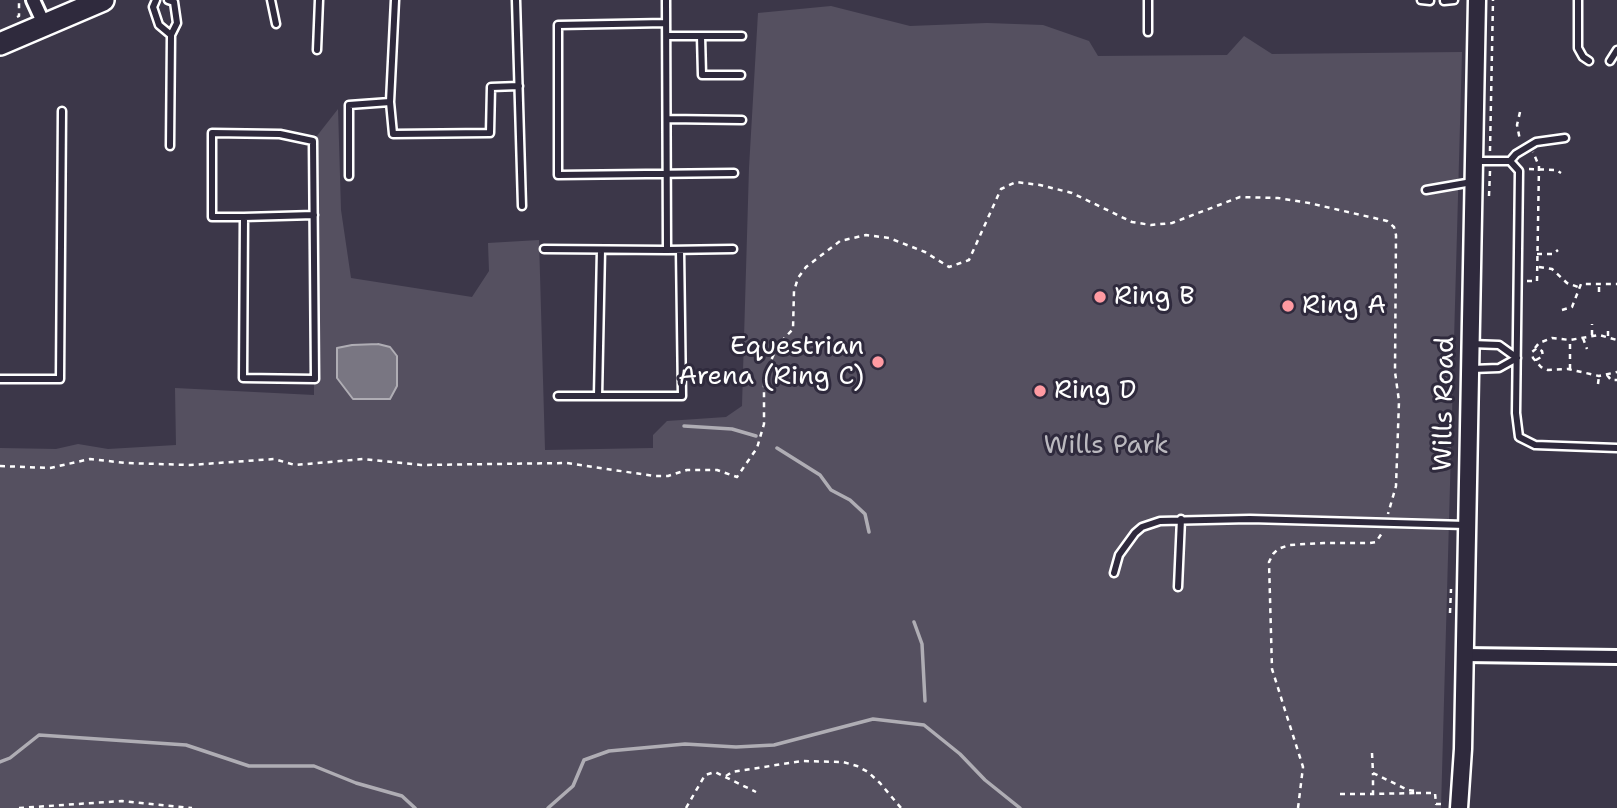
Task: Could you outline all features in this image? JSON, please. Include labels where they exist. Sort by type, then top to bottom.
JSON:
[{"type":"highway","points":[[0,44],[103,0]]},
{"type":"street","points":[[33,0],[44,24]]},
{"type":"street","name":"Wills Road","points":[[1453,804],[1463,749],[1478,0]]},
{"type":"street","points":[[1465,655],[1617,657]]},
{"type":"lane","points":[[156,0],[153,7],[159,25],[171,35]]},
{"type":"lane","points":[[168,0],[174,2],[177,23],[171,35],[170,146]]},
{"type":"lane","points":[[271,0],[276,24]]},
{"type":"lane","points":[[317,50],[319,0]]},
{"type":"lane","points":[[395,0],[390,102],[393,134],[490,132],[491,86],[519,86]]},
{"type":"lane","points":[[516,0],[522,206]]},
{"type":"lane","points":[[666,0],[667,250]]},
{"type":"lane","points":[[1147,32],[1148,0]]},
{"type":"lane","points":[[1421,0],[1430,1]]},
{"type":"lane","points":[[1444,1],[1454,0]]},
{"type":"lane","points":[[1578,0],[1578,48],[1589,61]]},
{"type":"lane","points":[[666,23],[558,25],[558,175],[734,173]]},
{"type":"lane","points":[[667,36],[742,36]]},
{"type":"lane","points":[[701,36],[702,75],[741,75]]},
{"type":"lane","points":[[1610,61],[1617,50]]},
{"type":"lane","points":[[348,176],[348,105],[390,102]]},
{"type":"lane","points":[[0,379],[60,379],[62,111]]},
{"type":"lane","points":[[667,118],[742,120]]},
{"type":"lane","points":[[244,218],[243,378],[315,379],[314,215],[313,141],[280,134],[212,133],[212,217],[314,215]]},
{"type":"lane","points":[[1510,161],[1516,154],[1536,142],[1565,138]]},
{"type":"lane","points":[[1475,161],[1510,161],[1519,171],[1516,413],[1519,437],[1535,446],[1617,448]]},
{"type":"lane","points":[[1426,190],[1474,182]]},
{"type":"lane","points":[[544,249],[733,249]]},
{"type":"lane","points":[[598,396],[601,250]]},
{"type":"lane","points":[[558,396],[682,396],[681,250]]},
{"type":"lane","points":[[1471,344],[1499,345],[1517,358]]},
{"type":"lane","points":[[1471,369],[1499,368],[1517,358]]},
{"type":"lane","points":[[1178,587],[1181,519]]},
{"type":"lane","points":[[1114,573],[1125,544],[1143,527],[1160,521],[1250,519],[1385,525],[1468,525]]},
{"type":"path","points":[[10,21],[19,16],[19,1]]},
{"type":"path","points":[[1512,147],[1521,140],[1517,125],[1520,113]]},
{"type":"path","points":[[1490,147],[1497,152]]},
{"type":"path","points":[[1525,281],[1537,281],[1539,169],[1533,152]]},
{"type":"path","points":[[1525,169],[1556,170],[1561,173]]},
{"type":"path","points":[[1001,189],[1016,183],[1040,185],[1072,193],[1132,222],[1152,225],[1172,223],[1240,197],[1278,198],[1387,221],[1396,235],[1395,372],[1399,401],[1396,486],[1381,537],[1376,542],[1289,545],[1278,549],[1269,562],[1272,669],[1303,767],[1297,798],[1298,808]]},
{"type":"path","points":[[1537,254],[1553,254],[1558,250]]},
{"type":"path","points":[[1537,267],[1552,269],[1567,283],[1578,287]]},
{"type":"path","points":[[1562,310],[1572,307],[1578,287],[1586,282],[1617,284]]},
{"type":"path","points":[[1599,282],[1599,292]]},
{"type":"path","points":[[1592,324],[1592,335]]},
{"type":"path","points":[[1608,326],[1608,336]]},
{"type":"path","points":[[1617,340],[1608,336],[1592,335],[1570,340],[1552,338],[1539,343],[1531,355],[1541,367],[1548,370],[1570,369],[1599,376],[1617,372]]},
{"type":"path","points":[[1583,338],[1587,349]]},
{"type":"path","points":[[1570,340],[1570,369]]},
{"type":"path","points":[[1534,349],[1540,349],[1543,353],[1542,358],[1536,360]]},
{"type":"path","points":[[1576,371],[1576,377]]},
{"type":"path","points":[[1607,375],[1611,380],[1617,380]]},
{"type":"path","points":[[1598,384],[1599,376]]},
{"type":"path","points":[[1372,752],[1373,794]]},
{"type":"path","points":[[726,776],[732,772],[792,762],[843,762],[868,772],[901,808]]},
{"type":"path","points":[[686,808],[705,775],[715,772],[756,792]]},
{"type":"path","points":[[1373,773],[1416,793]]},
{"type":"path","points":[[1340,794],[1435,793],[1436,804],[1453,804]]},
{"type":"path","points":[[19,808],[122,801],[192,808]]},
{"type":"green space","name":"Wills Park","points":[[831,6],[910,26],[987,23],[1043,25],[1089,41],[1098,56],[1227,55],[1244,36],[1272,54],[1462,52],[1441,808],[0,808],[0,448],[56,449],[78,444],[108,449],[176,445],[175,388],[314,395],[313,141],[338,109],[341,210],[351,278],[472,297],[489,271],[488,243],[539,240],[545,450],[653,448],[653,435],[667,421],[726,417],[742,406],[749,168],[758,13]]},
{"type":"shaded area","points":[[378,344],[390,347],[397,356],[397,386],[390,399],[353,399],[337,378],[337,348]]},
{"type":"waterway","points":[[684,426],[732,429],[756,436]]},
{"type":"waterway","points":[[777,448],[820,475],[831,490],[850,500],[865,514],[869,532]]},
{"type":"waterway","points":[[914,622],[922,644],[925,701]]},
{"type":"waterway","points":[[548,808],[573,786],[584,760],[609,751],[685,744],[736,747],[774,745],[873,719],[924,725],[1020,808]]},
{"type":"waterway","points":[[0,762],[10,758],[39,735],[186,745],[249,766],[314,766],[356,783],[402,796],[415,808]]},
{"type":"place","name":"Ring B","points":[[1100,297]]},
{"type":"place","name":"Ring A","points":[[1288,306]]},
{"type":"place","name":"Equestrian Arena (Ring C)","points":[[878,362]]},
{"type":"place","name":"Ring D","points":[[1040,391]]}]
